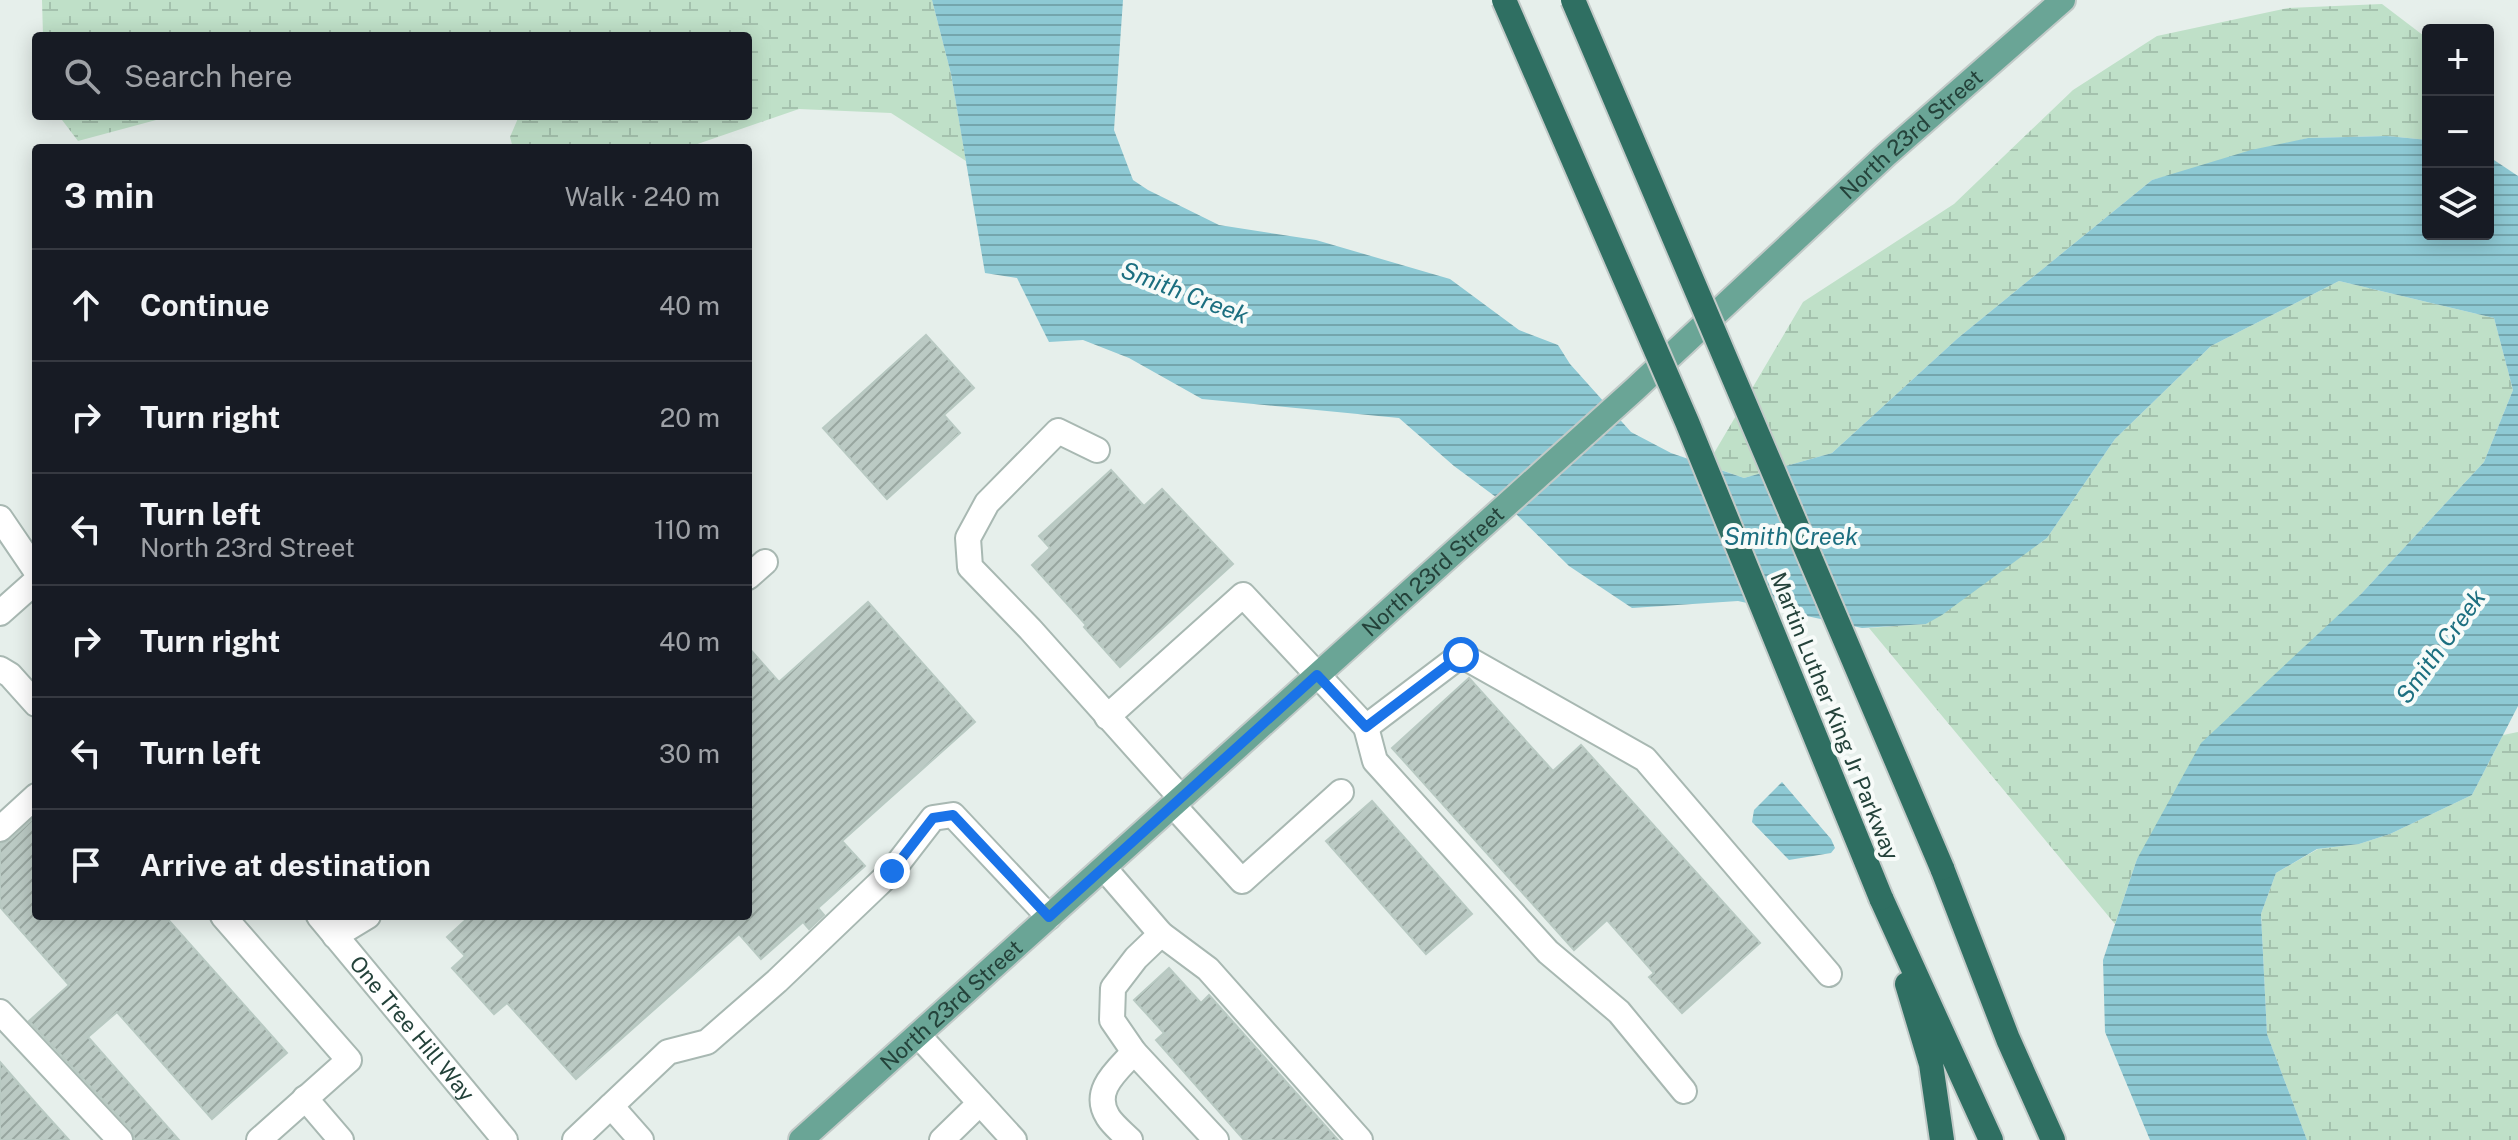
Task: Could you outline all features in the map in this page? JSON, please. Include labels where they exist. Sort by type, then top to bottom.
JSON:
[{"type":"highway","name":"Martin Luther King Jr Parkway","points":[[1504,0],[1687,422],[1881,898],[1991,1140]]},
{"type":"highway","name":"Martin Luther King Jr Parkway","points":[[1573,0],[1942,868],[2008,1039],[2053,1140]]},
{"type":"highway","points":[[1881,898],[1931,1064],[1942,1140]]},
{"type":"main road","name":"North 23rd Street","points":[[801,1140],[1634,390],[1886,155],[2063,0]]},
{"type":"street","points":[[1097,450],[1058,431],[987,503],[968,538],[970,567],[1030,629],[1107,717],[1242,881],[1341,792]]},
{"type":"street","points":[[0,518],[32,565]]},
{"type":"street","points":[[0,613],[32,585]]},
{"type":"street","points":[[1107,717],[1243,595],[1366,727],[1375,761],[1548,952],[1619,1012],[1684,1091]]},
{"type":"street","points":[[1366,727],[1461,655],[1645,759],[1829,974]]},
{"type":"street","points":[[0,669],[10,675],[32,700]]},
{"type":"street","points":[[0,829],[32,800]]},
{"type":"street","points":[[575,1140],[668,1052],[707,1042],[777,981],[892,871],[933,818],[953,815],[1049,917]]},
{"type":"street","points":[[1104,868],[1161,934],[1208,969],[1360,1140]]},
{"type":"street","points":[[226,920],[349,1060],[259,1140]]},
{"type":"street","name":"One Tree Hill Way","points":[[322,920],[505,1140]]},
{"type":"street","points":[[335,936],[361,920]]},
{"type":"street","points":[[1161,934],[1136,958],[1113,988],[1112,1020],[1134,1052],[1216,1140]]},
{"type":"street","points":[[0,1012],[120,1140]]},
{"type":"street","points":[[918,1035],[1014,1140]]},
{"type":"street","points":[[1130,1140],[1107,1116],[1101,1098],[1106,1083],[1134,1052]]},
{"type":"street","points":[[305,1098],[341,1140]]},
{"type":"street","points":[[942,1140],[980,1103]]},
{"type":"street","points":[[611,1106],[641,1140]]},
{"type":"green space","points":[[42,0],[932,0],[951,74],[966,161],[891,113],[799,109],[698,144],[512,144],[510,137],[517,120],[752,120],[752,32],[43,32]]},
{"type":"green space","points":[[2382,4],[2422,34],[2422,139],[2387,136],[2308,138],[2152,180],[1958,338],[1832,453],[1744,478],[1707,465],[1803,302],[1954,204],[2073,90],[2157,36],[2288,8]]},
{"type":"green space","points":[[62,120],[156,120],[78,141]]},
{"type":"green space","points":[[2339,281],[2494,318],[2513,390],[2484,462],[2361,594],[2137,859],[2115,924],[1869,628],[1926,624],[2047,538],[2115,439],[2211,346]]},
{"type":"green space","points":[[2518,732],[2518,1140],[2307,1140],[2267,1034],[2261,914],[2276,873],[2318,849],[2359,844],[2390,834],[2472,795],[2503,735]]},
{"type":"water","name":"Smith Creek","points":[[932,0],[1123,0],[1114,130],[1133,180],[1219,225],[1316,240],[1450,279],[1519,330],[1558,345],[1570,364],[1631,432],[1671,453],[1744,478],[1832,453],[1958,338],[2152,180],[2251,150],[2308,138],[2387,136],[2422,139],[2422,240],[2494,240],[2494,160],[2518,176],[2518,706],[2472,795],[2390,834],[2359,844],[2317,849],[2276,873],[2261,914],[2267,1034],[2307,1140],[2150,1140],[2105,1032],[2103,960],[2137,859],[2201,743],[2361,594],[2484,462],[2513,390],[2494,318],[2339,281],[2211,346],[2115,439],[2047,538],[1926,624],[1862,628],[1738,601],[1632,608],[1569,566],[1508,506],[1454,466],[1399,418],[1202,399],[1129,358],[1083,340],[1049,342],[1017,278],[985,273],[951,74]]},
{"type":"water","points":[[1782,782],[1831,839],[1835,848],[1831,853],[1789,860],[1752,822],[1754,810]]},
{"type":"building","points":[[926,335],[974,388],[944,415],[960,433],[887,499],[823,428]]},
{"type":"building","points":[[1111,470],[1144,506],[1162,489],[1233,564],[1120,667],[1032,565],[1050,548],[1039,536]]},
{"type":"building","points":[[868,602],[975,722],[842,841],[865,866],[818,908],[824,915],[809,929],[803,922],[761,959],[739,934],[576,1079],[507,1003],[494,1014],[452,968],[465,956],[447,937],[466,920],[752,920],[752,652],[779,682]]},
{"type":"building","points":[[1469,678],[1553,771],[1581,745],[1760,943],[1682,1013],[1649,977],[1654,973],[1607,920],[1574,950],[1392,748]]},
{"type":"building","points":[[1372,801],[1472,914],[1426,954],[1326,841]]},
{"type":"building","points":[[32,820],[32,920],[169,920],[287,1053],[212,1119],[117,1012],[88,1037],[179,1140],[135,1140],[131,1130],[29,1021],[69,985],[0,907],[0,844],[10,840]]},
{"type":"building","points":[[1169,968],[1201,1003],[1209,995],[1338,1140],[1244,1140],[1156,1040],[1164,1033],[1134,1000]]},
{"type":"building","points":[[0,1062],[40,1108],[69,1140],[0,1140]]},
{"type":"route","points":[[892,871],[933,818],[953,815],[1049,917],[1317,675],[1366,727],[1461,655]]}]
